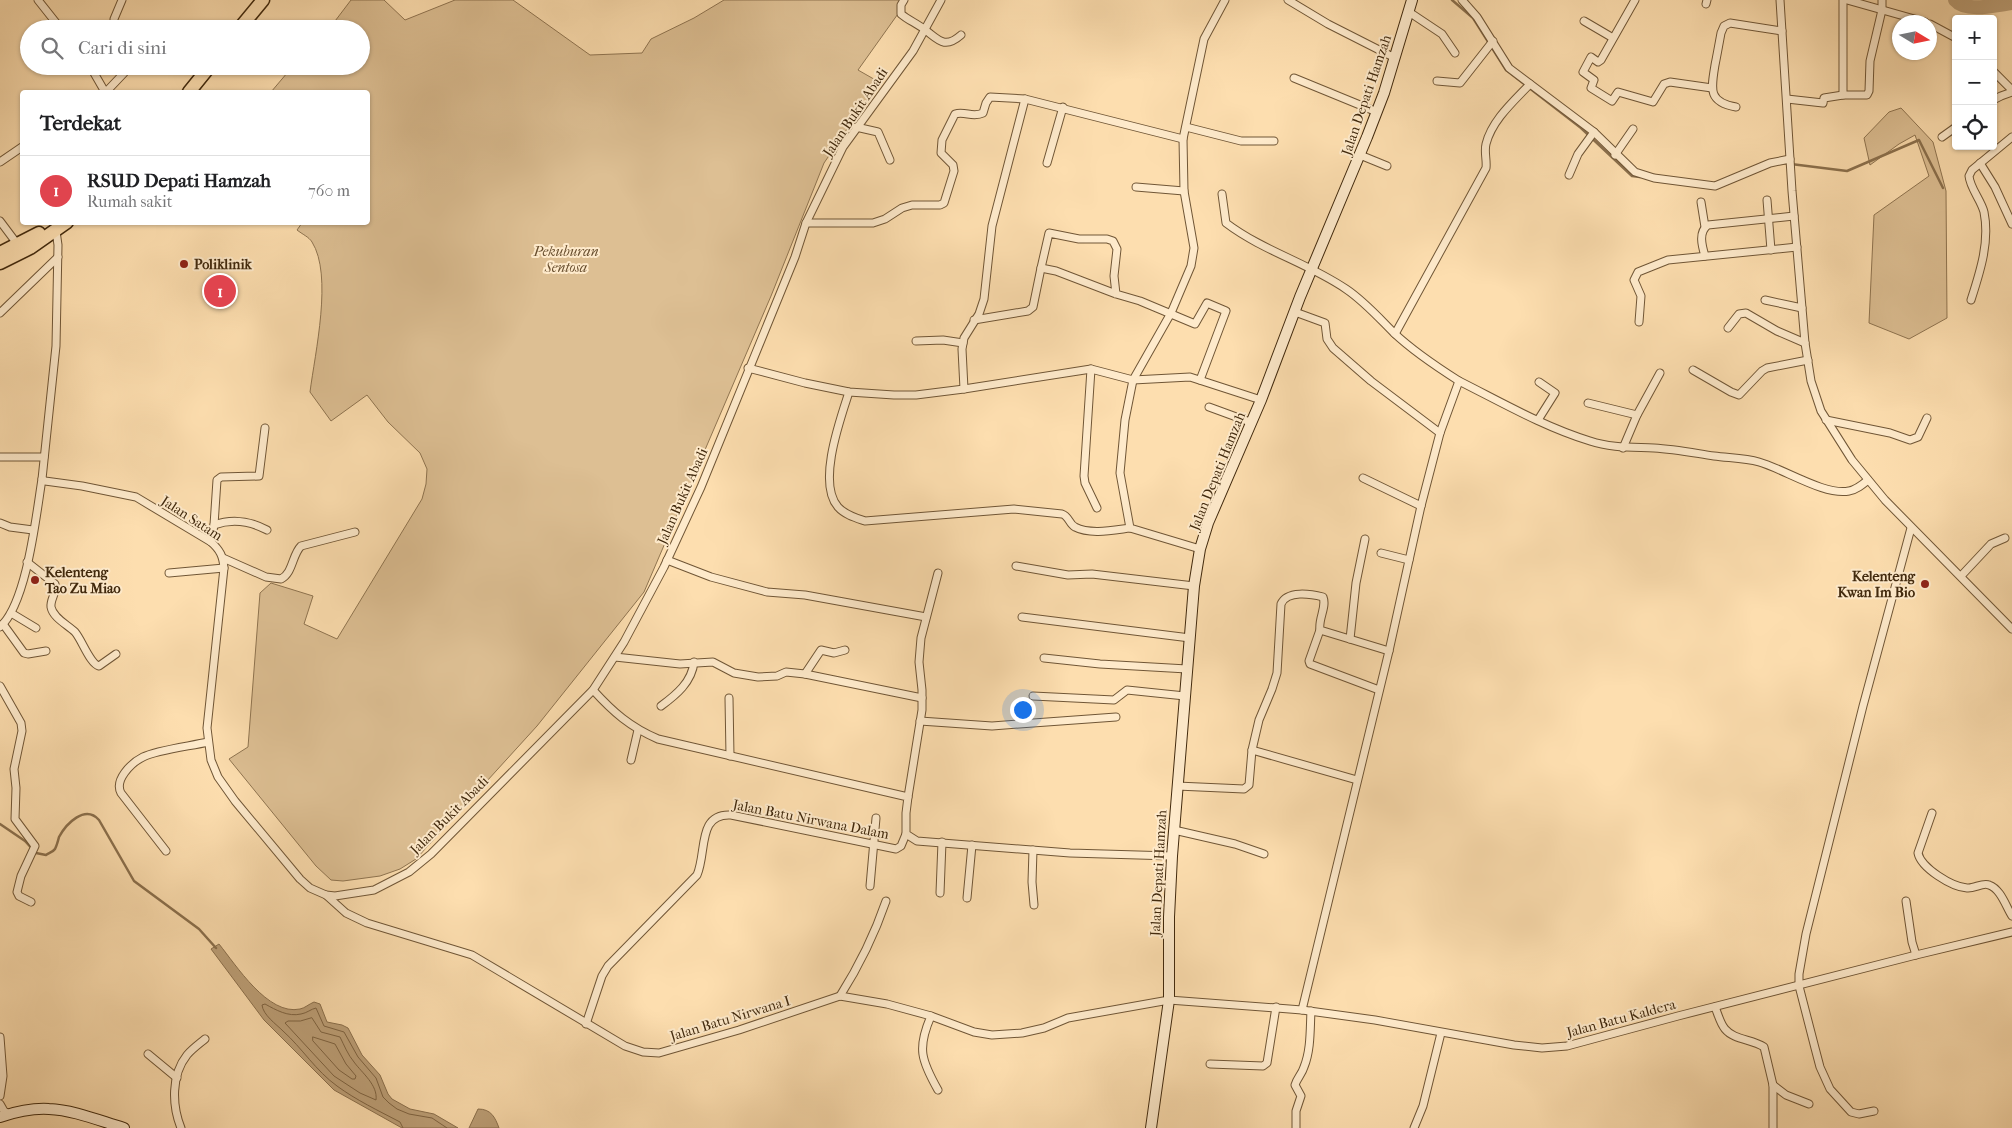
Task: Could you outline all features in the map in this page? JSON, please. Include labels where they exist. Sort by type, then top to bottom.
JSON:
[{"type":"highway","points":[[235,20],[251,0]]},
{"type":"highway","points":[[246,20],[263,0]]},
{"type":"highway","points":[[180,90],[192,75]]},
{"type":"highway","points":[[191,90],[203,75]]},
{"type":"highway","points":[[0,253],[55,227]]},
{"type":"highway","points":[[0,263],[30,248],[55,227]]},
{"type":"main road","name":"Jalan Depati Hamzah","points":[[1151,1128],[1169,1000],[1169,917],[1172,856],[1194,586],[1200,549],[1208,523],[1261,400],[1312,269],[1377,112],[1412,0]]},
{"type":"main road","points":[[4,1116],[49,1109],[84,1116],[124,1128]]},
{"type":"street","points":[[38,0],[55,20]]},
{"type":"street","points":[[114,20],[122,0]]},
{"type":"street","points":[[904,0],[901,5],[901,14],[941,42],[952,41],[961,35]]},
{"type":"street","name":"Jalan Bukit Abadi","points":[[326,895],[335,896],[374,890],[409,872],[431,854],[593,690],[640,613],[701,487],[748,368],[795,257],[806,223],[828,175],[856,127],[912,51],[941,0]]},
{"type":"street","points":[[1130,528],[1121,483],[1120,463],[1133,380],[1171,313],[1191,269],[1194,253],[1184,192],[1183,139],[1204,39],[1225,0]]},
{"type":"street","points":[[1288,0],[1328,24],[1395,58]]},
{"type":"street","points":[[1462,0],[1477,16],[1504,62],[1529,85],[1592,135],[1628,168],[1641,175],[1715,186],[1770,163],[1790,165]]},
{"type":"street","points":[[1635,0],[1601,60],[1598,62],[1591,58],[1583,72],[1594,80],[1591,88],[1606,98],[1614,100],[1618,92],[1653,102],[1664,84],[1670,82],[1712,88]]},
{"type":"street","points":[[1780,0],[1794,216],[1805,343],[1811,382],[1826,420],[1852,460],[1868,480],[1911,528],[2012,629]]},
{"type":"street","points":[[1843,0],[1843,96]]},
{"type":"street","points":[[1847,0],[1900,15]]},
{"type":"street","points":[[1787,100],[1823,103],[1824,98],[1865,96],[1868,94],[1870,61],[1882,10],[1882,0]]},
{"type":"street","points":[[1409,12],[1442,34],[1455,53]]},
{"type":"street","points":[[1584,21],[1613,38]]},
{"type":"street","points":[[1736,108],[1724,105],[1717,99],[1712,88],[1721,33],[1724,26],[1730,23],[1782,31]]},
{"type":"street","points":[[1937,28],[1952,36]]},
{"type":"street","points":[[1437,81],[1460,83],[1492,42]]},
{"type":"street","points":[[95,75],[104,90]]},
{"type":"street","points":[[107,90],[122,75]]},
{"type":"street","points":[[1997,75],[2012,91],[1997,98]]},
{"type":"street","points":[[1294,78],[1377,112]]},
{"type":"street","points":[[1395,334],[1486,168],[1485,152],[1491,131],[1497,120],[1529,85]]},
{"type":"street","points":[[806,223],[874,223],[884,220],[902,208],[912,205],[940,205],[944,203],[954,171],[953,165],[941,153],[942,140],[955,114],[978,116],[983,113],[990,97],[1025,98],[1183,139]]},
{"type":"street","points":[[964,389],[963,343],[979,314],[984,299],[992,226],[1025,98]]},
{"type":"street","points":[[1047,162],[1063,107]]},
{"type":"street","points":[[856,127],[878,132],[890,160]]},
{"type":"street","points":[[1186,127],[1241,141],[1274,141]]},
{"type":"street","points":[[1615,155],[1633,129]]},
{"type":"street","points":[[1942,137],[1952,129]]},
{"type":"street","points":[[1569,175],[1578,154],[1592,135]]},
{"type":"street","points":[[1971,300],[1981,269],[1985,248],[1984,213],[1969,176],[1972,170],[2012,137]]},
{"type":"street","points":[[0,162],[20,147]]},
{"type":"street","points":[[1360,155],[1387,166]]},
{"type":"street","points":[[1980,163],[1995,187],[2012,224]]},
{"type":"street","points":[[1136,187],[1184,192]]},
{"type":"street","points":[[1222,194],[1226,223],[1252,241],[1312,269],[1353,294],[1395,334],[1459,381],[1538,420],[1584,440],[1623,448],[1655,448],[1756,461],[1839,492],[1858,488],[1868,480]]},
{"type":"street","points":[[1767,200],[1771,250]]},
{"type":"street","points":[[1701,202],[1705,227],[1702,241],[1705,256]]},
{"type":"street","points":[[1705,227],[1794,216]]},
{"type":"street","points":[[0,221],[18,244]]},
{"type":"street","points":[[46,651],[24,653],[2,625],[11,613],[27,562],[42,479],[56,346],[58,258],[55,227]]},
{"type":"street","points":[[974,320],[1028,311],[1033,307],[1049,233],[1079,239],[1107,239],[1113,241],[1117,250],[1114,276],[1116,294]]},
{"type":"street","points":[[1639,322],[1641,296],[1634,280],[1638,272],[1663,261],[1797,247]]},
{"type":"street","points":[[0,313],[58,258]]},
{"type":"street","points":[[1041,268],[1140,301],[1195,324],[1207,303],[1226,311],[1227,314],[1200,380]]},
{"type":"street","points":[[1765,300],[1802,308]]},
{"type":"street","points":[[1295,312],[1325,323],[1327,339],[1332,348],[1371,381],[1440,433]]},
{"type":"street","points":[[1728,328],[1739,314],[1746,313],[1805,343]]},
{"type":"street","points":[[916,341],[943,340],[963,343]]},
{"type":"street","points":[[1693,370],[1730,392],[1739,395],[1767,368],[1808,360]]},
{"type":"street","points":[[748,368],[849,392],[916,395],[1091,369],[1133,380],[1190,377],[1261,400]]},
{"type":"street","points":[[1091,369],[1084,476],[1085,483],[1097,508]]},
{"type":"street","points":[[1623,448],[1637,415],[1660,373]]},
{"type":"street","points":[[1302,1010],[1389,651],[1420,506],[1440,433],[1459,381]]},
{"type":"street","points":[[1538,420],[1555,393],[1539,382]]},
{"type":"street","points":[[849,392],[836,437],[828,483],[832,499],[839,508],[849,515],[865,521],[1014,509],[1062,514],[1065,515],[1072,526],[1079,529],[1110,530],[1130,528],[1200,549]]},
{"type":"street","points":[[1588,403],[1637,415]]},
{"type":"street","points":[[1209,407],[1250,422]]},
{"type":"street","points":[[1826,420],[1890,433],[1910,440],[1918,437],[1927,418]]},
{"type":"street","points":[[211,542],[217,480],[220,477],[259,476],[265,428]]},
{"type":"street","points":[[0,457],[44,457]]},
{"type":"street","points":[[1363,478],[1420,506]]},
{"type":"street","name":"Jalan Satam","points":[[42,479],[131,496],[211,542],[218,549],[223,558],[224,568],[207,728],[214,769],[235,801],[300,879],[310,888],[326,895]]},
{"type":"street","points":[[214,525],[226,521],[242,521],[267,530]]},
{"type":"street","points":[[0,523],[10,527],[33,530]]},
{"type":"street","points":[[1874,1111],[1859,1114],[1851,1112],[1830,1089],[1820,1067],[1799,986],[1801,957],[1819,882],[1863,706],[1911,528]]},
{"type":"street","points":[[223,558],[266,577],[281,579],[286,575],[301,546],[356,532]]},
{"type":"street","points":[[1961,576],[1991,544],[2005,538]]},
{"type":"street","points":[[1350,639],[1356,583],[1365,539]]},
{"type":"street","points":[[1381,553],[1409,560]]},
{"type":"street","points":[[667,560],[711,577],[754,589],[831,599],[926,617]]},
{"type":"street","points":[[27,562],[55,584],[56,591],[51,604],[53,611],[76,633],[94,663],[99,666],[116,654]]},
{"type":"street","points":[[1016,566],[1068,574],[1092,574],[1194,586]]},
{"type":"street","points":[[168,573],[224,568]]},
{"type":"street","points":[[938,573],[926,617],[919,662],[922,698],[906,813],[906,834],[917,841],[1070,853],[1172,856]]},
{"type":"street","points":[[1177,786],[1247,788],[1249,786],[1252,750],[1259,720],[1277,673],[1282,600],[1295,595],[1323,597],[1325,602],[1320,620],[1320,630],[1309,661],[1310,664],[1379,690]]},
{"type":"street","points":[[11,613],[36,628]]},
{"type":"street","points":[[1022,617],[1190,638]]},
{"type":"street","points":[[1320,630],[1389,651]]},
{"type":"street","points":[[805,674],[821,650],[834,653],[845,650]]},
{"type":"street","points":[[614,657],[680,664],[713,662],[734,673],[758,677],[777,676],[786,672],[805,674],[922,698]]},
{"type":"street","points":[[1044,658],[1100,664],[1187,669]]},
{"type":"street","points":[[661,706],[680,691],[690,675],[694,662]]},
{"type":"street","points":[[0,686],[21,724],[21,740],[14,769],[16,788],[14,815],[17,823],[33,842],[34,848],[21,876],[17,892],[19,896],[31,902]]},
{"type":"street","points":[[593,690],[614,712],[638,730],[658,739],[908,797]]},
{"type":"street","points":[[1034,696],[1114,700],[1127,690],[1185,696]]},
{"type":"street","points":[[729,698],[730,756]]},
{"type":"street","points":[[920,721],[992,726],[1116,717]]},
{"type":"street","points":[[631,760],[638,730]]},
{"type":"street","points":[[166,850],[121,793],[118,787],[119,782],[127,771],[143,757],[208,742]]},
{"type":"street","points":[[1252,750],[1357,780]]},
{"type":"street","points":[[1932,813],[1918,853],[1922,862],[1936,874],[1959,887],[1974,888],[1985,884],[1992,886],[2012,916]]},
{"type":"street","name":"Jalan Batu Nirwana Dalam","points":[[586,1024],[602,976],[608,966],[697,876],[706,831],[712,819],[720,814],[896,849],[901,846],[906,834]]},
{"type":"street","points":[[870,886],[876,818]]},
{"type":"street","points":[[1174,830],[1235,844],[1264,854]]},
{"type":"street","points":[[940,893],[942,842]]},
{"type":"street","points":[[967,898],[972,845]]},
{"type":"street","points":[[1033,850],[1032,882],[1034,905]]},
{"type":"street","name":"Jalan Batu Nirwana I","points":[[326,895],[346,913],[367,923],[472,955],[625,1046],[644,1052],[659,1052],[739,1030],[840,996],[888,1004],[932,1016],[974,1032],[1002,1034],[1022,1033],[1044,1028],[1068,1018],[1169,1000]]},
{"type":"street","points":[[840,996],[864,957],[877,929],[886,901]]},
{"type":"street","points":[[1906,901],[1912,942],[1916,955]]},
{"type":"street","name":"Jalan Batu Kaldera","points":[[1169,1000],[1311,1011],[1375,1020],[1514,1045],[1542,1048],[1567,1046],[1916,955],[2012,932]]},
{"type":"street","points":[[1210,1064],[1262,1066],[1267,1062],[1276,1007]]},
{"type":"street","points":[[1716,1007],[1723,1028],[1732,1036],[1757,1042],[1764,1047],[1773,1085],[1773,1128]]},
{"type":"street","points":[[1296,1128],[1296,1110],[1301,1096],[1295,1085],[1304,1069],[1307,1058],[1311,1011]]},
{"type":"street","points":[[932,1016],[923,1035],[922,1056],[938,1090]]},
{"type":"street","points":[[1414,1128],[1423,1106],[1442,1033]]},
{"type":"street","points":[[0,1037],[3,1076],[0,1096]]},
{"type":"street","points":[[181,1128],[174,1102],[177,1078],[187,1054],[205,1039]]},
{"type":"street","points":[[148,1054],[177,1078]]},
{"type":"street","points":[[1773,1085],[1786,1096],[1809,1104]]},
{"type":"street","points":[[0,1104],[4,1111],[4,1116]]},
{"type":"green space","name":"Pekuburan Sentosa","points":[[351,0],[384,0],[405,20],[455,0],[513,0],[590,55],[642,53],[651,39],[694,18],[724,0],[905,0],[905,4],[858,70],[879,82],[824,163],[771,296],[644,592],[537,726],[416,859],[400,869],[380,876],[343,881],[331,880],[316,866],[229,759],[248,747],[260,593],[271,583],[313,596],[304,624],[337,639],[422,499],[426,484],[427,469],[420,453],[388,422],[367,395],[331,421],[310,392],[321,315],[321,274],[318,256],[312,242],[297,230],[301,225],[370,225],[370,90],[273,90],[285,75],[370,75],[370,20],[336,20]]},
{"type":"green space","points":[[1901,108],[1933,142],[1946,191],[1947,318],[1909,339],[1869,323],[1874,215],[1929,176],[1915,135],[1870,165],[1864,138],[1889,112]]},
{"type":"water","points":[[219,944],[254,987],[276,1005],[288,1009],[300,1009],[314,1002],[320,1004],[327,1022],[348,1028],[362,1055],[380,1075],[392,1099],[410,1109],[434,1114],[458,1128],[402,1128],[334,1090],[264,1020],[211,949]]},
{"type":"water","points":[[478,1109],[486,1110],[492,1114],[499,1128],[469,1128]]},
{"type":"waterway","points":[[1452,0],[1473,18],[1506,70],[1581,128],[1632,176],[1640,177]]},
{"type":"waterway","points":[[1955,0],[1960,4],[1974,7],[2012,3]]},
{"type":"waterway","points":[[1783,163],[1847,171],[1919,140],[1943,188]]},
{"type":"waterway","points":[[0,824],[25,841],[36,853],[46,855],[55,849],[59,837],[71,822],[82,815],[94,816],[99,820],[134,881],[199,929],[216,948]]},
{"type":"place","name":"Poliklinik","points":[[184,264]]},
{"type":"place","name":"RSUD Depati Hamzah","points":[[220,291]]},
{"type":"place","name":"Kelenteng Tao Zu Miao","points":[[35,580]]},
{"type":"place","name":"Kelenteng Kwan Im Bio","points":[[1925,584]]}]
